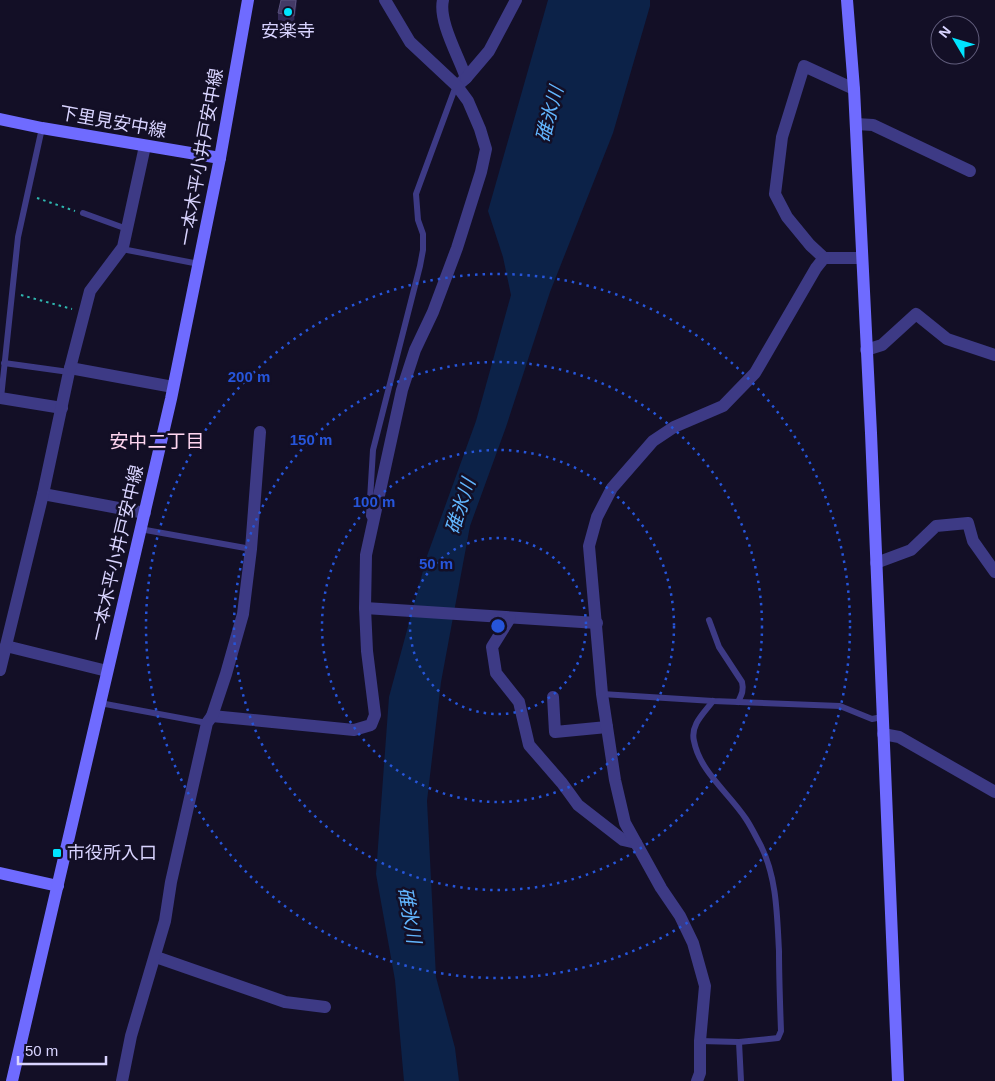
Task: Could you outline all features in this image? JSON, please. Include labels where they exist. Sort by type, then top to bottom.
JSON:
[{"type":"main road","name":"一本木平小井戸安中線","points":[[12,1081],[173,387],[220,158],[248,0]]},
{"type":"main road","points":[[847,0],[856,124],[898,1081]]},
{"type":"main road","name":"下里見安中線","points":[[0,119],[42,128],[220,158]]},
{"type":"main road","points":[[0,873],[58,886]]},
{"type":"street","points":[[385,0],[410,42],[462,82]]},
{"type":"street","points":[[209,720],[354,730],[371,725],[375,715],[367,650],[369,608],[366,555],[402,390],[415,350],[433,312],[457,248],[481,172],[486,149],[462,82],[445,21],[442,6],[443,0]]},
{"type":"street","points":[[462,82],[489,51],[516,0]]},
{"type":"street","points":[[854,89],[804,66],[782,137],[775,194],[787,217],[810,246],[824,258],[861,258]]},
{"type":"street","points":[[856,124],[873,125],[970,171]]},
{"type":"street","points":[[0,670],[90,291],[122,249],[145,146]]},
{"type":"street","points":[[697,1081],[700,1073],[700,1041],[705,986],[693,943],[680,916],[661,888],[625,823],[614,780],[602,694],[589,546],[597,517],[612,488],[653,441],[674,427],[723,406],[755,373],[816,268],[824,258]]},
{"type":"street","points":[[866,350],[882,346],[916,314],[947,339],[995,355]]},
{"type":"street","points":[[70,370],[173,387]]},
{"type":"street","points":[[0,398],[62,408]]},
{"type":"street","points":[[122,1081],[131,1036],[156,957],[165,921],[171,882],[209,720],[226,674],[243,614],[251,549],[260,432]]},
{"type":"street","points":[[43,494],[144,513]]},
{"type":"street","points":[[876,563],[911,550],[936,526],[968,523],[973,541],[995,572]]},
{"type":"street","points":[[369,608],[597,623]]},
{"type":"street","points":[[505,618],[492,647],[496,674],[519,702],[529,745],[562,783],[578,805],[623,840],[636,843]]},
{"type":"street","points":[[6,646],[107,671]]},
{"type":"street","points":[[553,697],[555,732],[607,727]]},
{"type":"street","points":[[883,734],[899,737],[995,792]]},
{"type":"street","points":[[156,957],[285,1002],[325,1007]]},
{"type":"lane","points":[[373,520],[369,516],[373,450],[423,250],[423,234],[418,220],[416,194],[454,91],[462,82]]},
{"type":"lane","points":[[0,398],[18,237],[42,128]]},
{"type":"lane","points":[[83,214],[127,228]]},
{"type":"lane","points":[[122,249],[199,264]]},
{"type":"lane","points":[[4,363],[70,370]]},
{"type":"lane","points":[[140,530],[251,549]]},
{"type":"lane","points":[[709,620],[719,647],[742,682],[743,694],[738,702]]},
{"type":"lane","points":[[602,694],[840,706],[872,719],[882,718]]},
{"type":"lane","points":[[700,1041],[739,1042],[778,1038],[782,1031],[777,906],[762,848],[746,818],[719,786],[696,750],[693,738],[695,724],[713,701]]},
{"type":"lane","points":[[100,704],[209,720]]},
{"type":"lane","points":[[739,1042],[741,1081]]},
{"type":"path","points":[[27,195],[83,214]]},
{"type":"path","points":[[12,293],[85,313]]},
{"type":"water","name":"碓氷川","points":[[548,0],[650,0],[650,6],[613,133],[550,292],[506,427],[470,526],[441,682],[427,801],[436,977],[455,1048],[459,1081],[404,1081],[395,980],[376,874],[389,697],[427,556],[476,421],[511,295],[503,257],[488,211]]},
{"type":"building","points":[[281,0],[296,0],[294,16],[278,13]]},
{"type":"place","name":"安楽寺","points":[[288,12]]},
{"type":"place","name":"市役所入口","points":[[57,853]]},
{"type":"district","name":"安中二丁目","points":[[157,441]]}]
